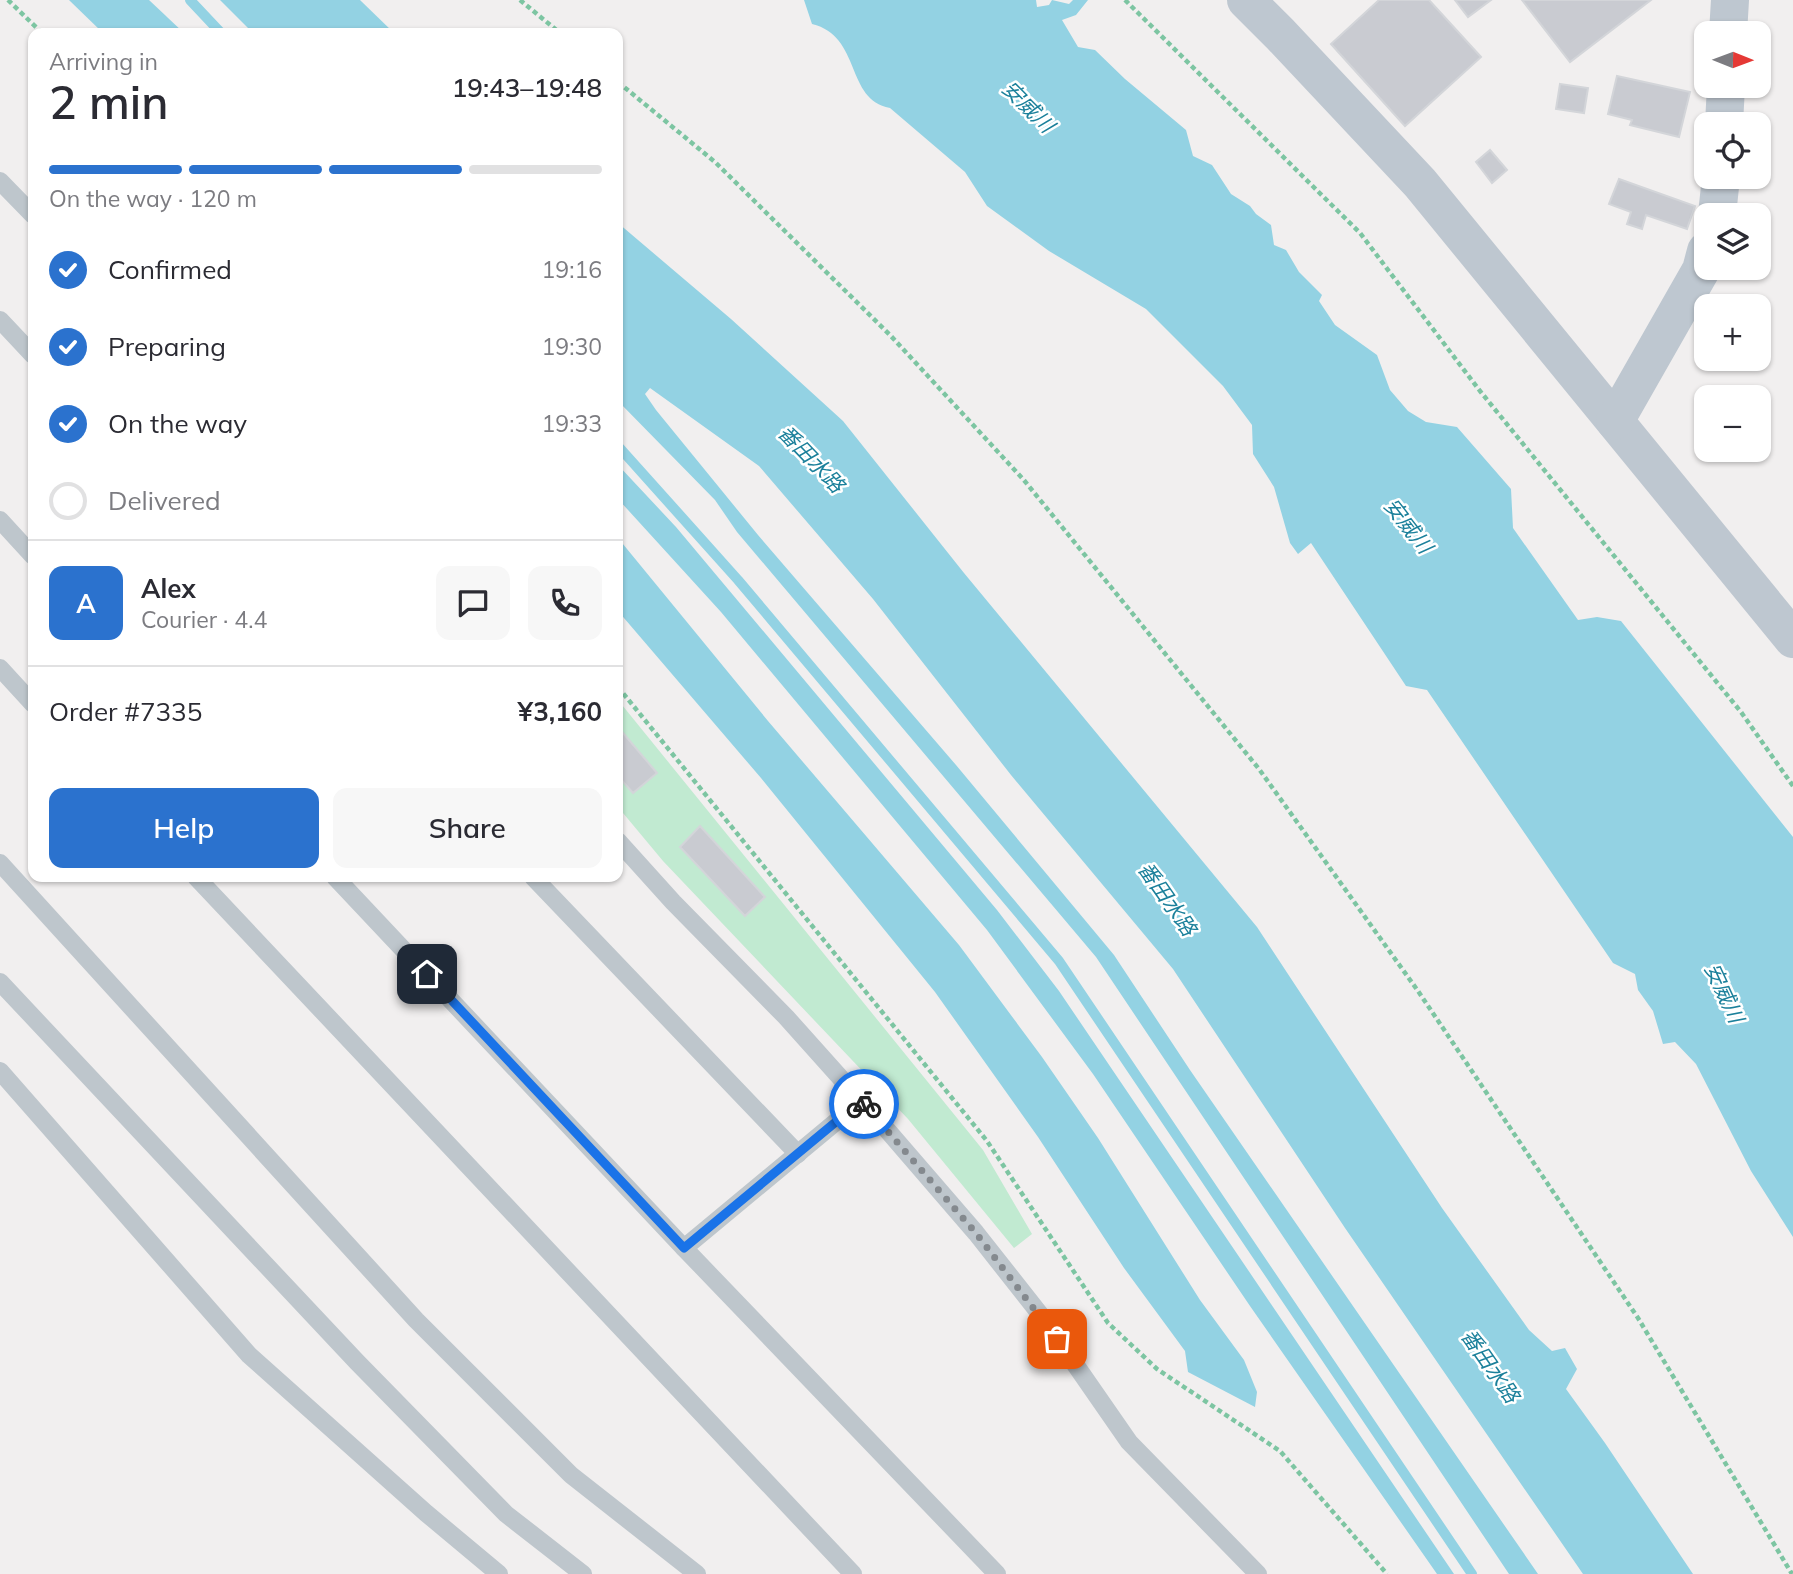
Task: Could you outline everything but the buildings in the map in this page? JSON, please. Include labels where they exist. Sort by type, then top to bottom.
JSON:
[{"type":"street","points":[[1246,0],[1419,183],[1793,639]]},
{"type":"street","points":[[1729,21],[1730,0]]},
{"type":"street","points":[[1615,421],[1695,280]]},
{"type":"lane","points":[[0,181],[28,210]]},
{"type":"lane","points":[[0,320],[28,350]]},
{"type":"lane","points":[[0,520],[28,551]]},
{"type":"lane","points":[[0,668],[28,699]]},
{"type":"lane","points":[[623,847],[673,902],[786,1017],[861,1101],[993,1254],[1043,1318],[1129,1443],[1258,1574]]},
{"type":"lane","points":[[0,863],[416,1320],[571,1475],[697,1574]]},
{"type":"lane","points":[[201,882],[853,1574]]},
{"type":"lane","points":[[340,882],[684,1248],[997,1574]]},
{"type":"lane","points":[[538,882],[798,1154]]},
{"type":"lane","points":[[0,982],[357,1362],[497,1504],[583,1574]]},
{"type":"lane","points":[[0,1071],[249,1355],[426,1513],[499,1574]]},
{"type":"lane","points":[[684,1248],[861,1101]]},
{"type":"path","points":[[8,0],[37,28]]},
{"type":"path","points":[[520,0],[554,28]]},
{"type":"path","points":[[1125,0],[1360,233],[1480,391],[1741,712],[1793,786]]},
{"type":"path","points":[[623,86],[715,162],[890,335],[1023,479],[1259,769],[1418,991],[1637,1318],[1792,1574]]},
{"type":"path","points":[[623,693],[987,1141],[1108,1324],[1157,1369],[1280,1451],[1387,1574]]},
{"type":"green space","points":[[623,706],[983,1150],[1032,1234],[1014,1248],[908,1119],[663,861],[623,813]]},
{"type":"water","points":[[69,0],[149,0],[179,28],[98,28]]},
{"type":"water","points":[[220,0],[360,0],[389,28],[248,28]]},
{"type":"water","name":"安威川","points":[[804,0],[1036,0],[1037,7],[1049,5],[1052,0],[1069,4],[1073,0],[1088,0],[1076,15],[1062,20],[1078,47],[1095,50],[1186,130],[1193,156],[1212,165],[1231,194],[1250,206],[1271,225],[1274,245],[1286,250],[1299,272],[1322,295],[1319,301],[1335,325],[1377,355],[1390,390],[1408,411],[1426,422],[1457,427],[1511,489],[1513,528],[1578,620],[1597,617],[1621,621],[1793,837],[1793,1237],[1751,1171],[1696,1064],[1675,1042],[1663,1044],[1653,1011],[1638,990],[1635,974],[1613,963],[1427,690],[1406,686],[1311,543],[1298,554],[1290,543],[1274,487],[1253,454],[1252,425],[1223,386],[1146,309],[1049,251],[987,206],[965,172],[890,108],[876,103],[866,93],[839,41],[828,31],[812,24]]},
{"type":"water","name":"番田水路","points":[[623,227],[731,319],[843,421],[964,573],[1257,927],[1442,1208],[1529,1330],[1552,1351],[1565,1348],[1577,1369],[1566,1389],[1693,1574],[1583,1574],[1345,1228],[1173,969],[1011,775],[873,599],[759,466],[650,388],[645,394],[656,410],[758,535],[956,765],[1114,955],[1190,1070],[1538,1574],[1509,1574],[1096,957],[737,532],[715,500],[623,406]]},
{"type":"water","points":[[623,470],[676,527],[997,910],[1059,991],[1454,1574],[1437,1574],[1250,1306],[1093,1074],[987,930],[721,612],[623,504]]},
{"type":"water","points":[[623,544],[768,721],[959,945],[1042,1057],[1098,1138],[1200,1300],[1244,1360],[1257,1392],[1255,1407],[1188,1372],[1185,1351],[1124,1268],[1038,1137],[935,992],[761,778],[623,617]]},
{"type":"waterway","points":[[190,0],[216,28]]},
{"type":"waterway","points":[[623,452],[738,580],[1059,961],[1472,1574]]},
{"type":"way so far","points":[[864,1104],[976,1233],[1057,1339]]},
{"type":"route","points":[[427,974],[684,1248],[861,1101],[864,1104]]}]
